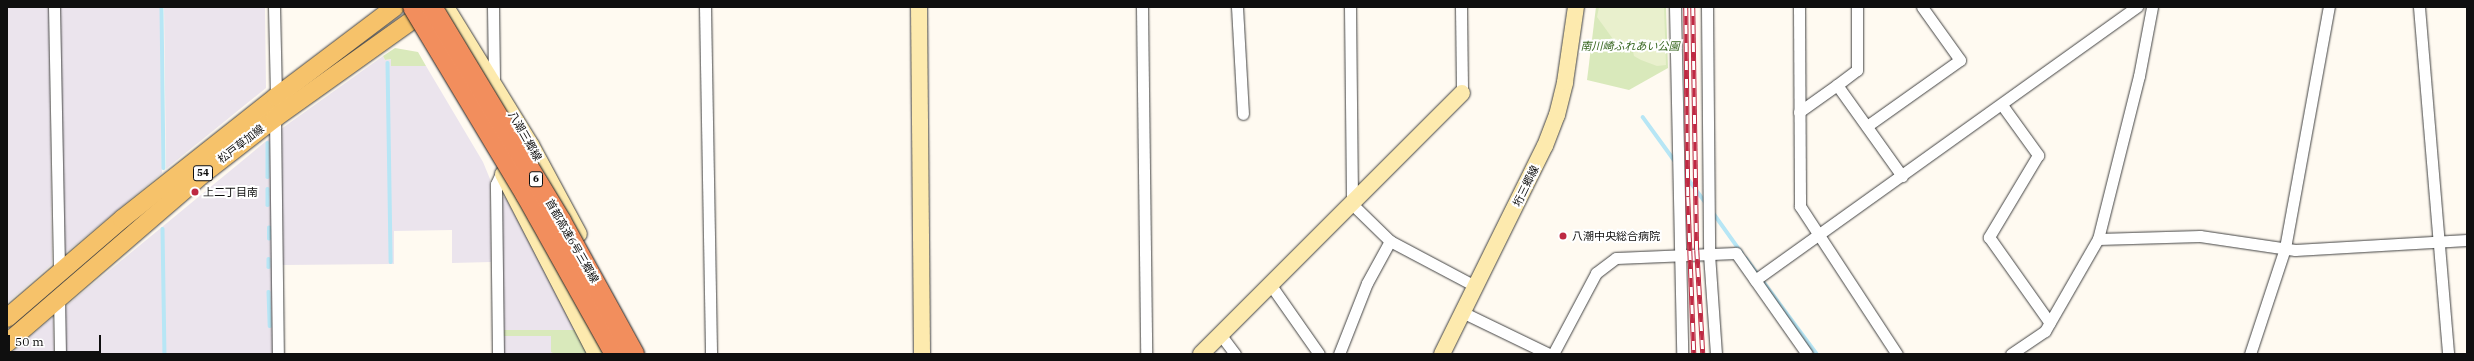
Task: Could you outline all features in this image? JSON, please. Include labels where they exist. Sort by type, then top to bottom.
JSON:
[{"type":"highway","name":"首都高速6号三郷線","points":[[420,9],[615,354]]},
{"type":"highway","name":"首都高速6号三郷線","points":[[420,9],[557,214],[634,354]]},
{"type":"main road","name":"松戸草加線","points":[[7,318],[59,273],[276,97],[395,7]]},
{"type":"main road","name":"松戸草加線","points":[[7,343],[204,173],[420,9]]},
{"type":"street","points":[[54,7],[60,354]]},
{"type":"street","points":[[274,7],[276,97]]},
{"type":"street","name":"八潮三郷線","points":[[446,7],[531,145],[642,354]]},
{"type":"street","points":[[493,7],[494,84]]},
{"type":"street","points":[[705,7],[711,354]]},
{"type":"street","points":[[919,7],[922,354]]},
{"type":"street","points":[[1142,7],[1146,354]]},
{"type":"street","points":[[1237,7],[1243,114]]},
{"type":"street","points":[[1350,7],[1352,204],[1390,241],[1475,286]]},
{"type":"street","points":[[1201,354],[1462,92],[1461,7]]},
{"type":"street","name":"垳三郷線","points":[[1442,354],[1475,286],[1530,180],[1557,115],[1574,32],[1576,7]]},
{"type":"street","points":[[1676,7],[1677,179],[1682,354]]},
{"type":"street","points":[[1707,7],[1709,254],[1716,354]]},
{"type":"street","points":[[1799,7],[1800,206],[1897,354]]},
{"type":"street","points":[[1799,112],[1857,70],[1857,7]]},
{"type":"street","points":[[1867,126],[1960,60],[1922,7]]},
{"type":"street","points":[[1755,280],[2002,106],[2137,7]]},
{"type":"street","points":[[2011,354],[2045,332],[2098,238],[2139,76],[2152,7]]},
{"type":"street","points":[[2250,354],[2285,248],[2329,7]]},
{"type":"street","points":[[2419,7],[2448,354]]},
{"type":"street","points":[[420,9],[596,354]]},
{"type":"street","points":[[1837,85],[1902,176]]},
{"type":"street","points":[[2002,106],[2038,155],[1989,237],[2050,323]]},
{"type":"street","points":[[275,118],[278,354]]},
{"type":"street","points":[[498,354],[496,184],[501,170],[531,145]]},
{"type":"street","points":[[2098,238],[2200,236],[2295,250],[2467,240]]},
{"type":"street","points":[[1340,354],[1366,283],[1390,241]]},
{"type":"street","points":[[1553,354],[1596,273],[1616,258],[1736,253],[1807,354]]},
{"type":"street","points":[[1270,284],[1319,354]]},
{"type":"street","points":[[1462,312],[1549,354]]},
{"type":"street","points":[[1220,334],[1235,354]]},
{"type":"shaded area","points":[[7,7],[49,7],[52,264],[7,303]]},
{"type":"shaded area","points":[[60,7],[160,7],[162,173],[63,255]]},
{"type":"shaded area","points":[[164,7],[265,7],[266,88],[166,169]]},
{"type":"shaded area","points":[[383,56],[385,60],[391,59],[391,66],[426,66],[483,162],[490,179],[491,262],[452,263],[452,230],[394,231],[394,264],[283,265],[281,129]]},
{"type":"shaded area","points":[[271,137],[273,354],[65,354],[65,307]]},
{"type":"shaded area","points":[[501,197],[505,197],[579,330],[589,354],[503,354]]},
{"type":"shaded area","points":[[53,317],[54,354],[10,354]]},
{"type":"green space","name":"南川崎ふれあい公園","points":[[1596,7],[1666,7],[1668,68],[1629,90],[1587,80]]},
{"type":"green space","points":[[1599,7],[1664,7],[1666,65],[1657,66],[1641,60],[1634,56],[1632,47],[1625,44],[1618,46],[1597,17]]},
{"type":"green space","points":[[395,48],[418,52],[426,66],[391,66],[391,59],[385,60],[383,56]]},
{"type":"green space","points":[[503,330],[579,330],[589,354],[555,354],[551,352],[551,336],[503,336]]},
{"type":"waterway","points":[[162,7],[164,168]]},
{"type":"waterway","points":[[388,63],[391,262]]},
{"type":"waterway","points":[[1643,117],[1675,161]]},
{"type":"waterway","points":[[268,143],[268,177]]},
{"type":"waterway","points":[[1681,169],[1706,203]]},
{"type":"waterway","points":[[268,189],[268,205]]},
{"type":"waterway","points":[[1712,211],[1742,253]]},
{"type":"waterway","points":[[269,228],[269,239]]},
{"type":"waterway","points":[[163,229],[165,354]]},
{"type":"waterway","points":[[1746,258],[1817,354]]},
{"type":"waterway","points":[[269,259],[269,267]]},
{"type":"waterway","points":[[269,292],[270,326]]},
{"type":"railway","points":[[1686,7],[1688,197],[1694,354]]},
{"type":"railway","points":[[1693,7],[1697,250],[1703,354]]},
{"type":"place","name":"上二丁目南","points":[[195,192]]},
{"type":"place","name":"八潮中央総合病院","points":[[1563,236]]}]
